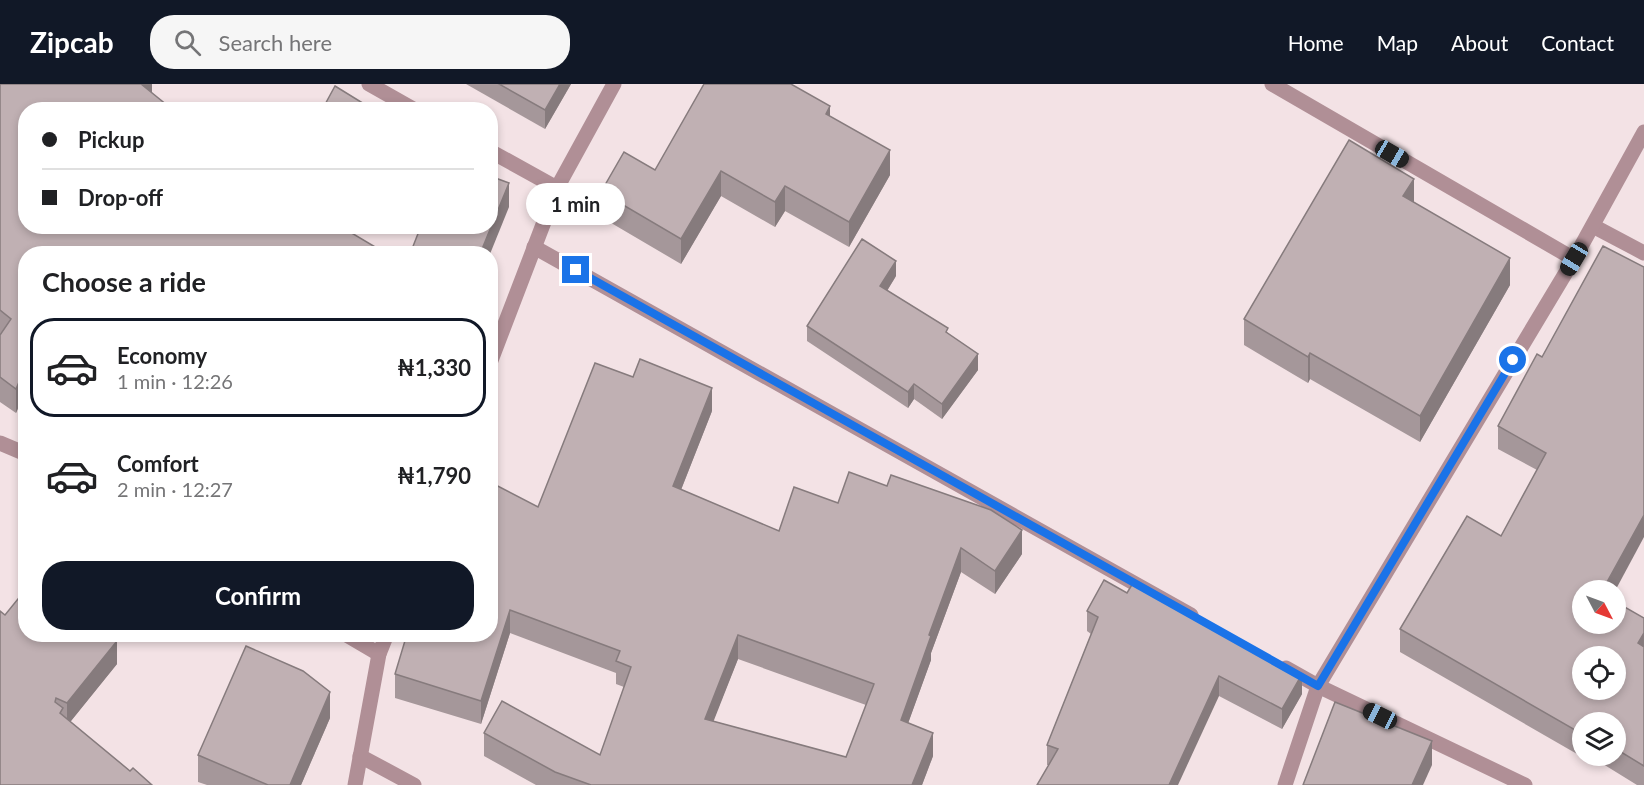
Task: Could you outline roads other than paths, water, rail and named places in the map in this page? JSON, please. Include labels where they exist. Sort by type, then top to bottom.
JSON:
[{"type":"street","points":[[369,84],[401,102]]},
{"type":"street","points":[[498,342],[557,188],[614,84]]},
{"type":"street","points":[[1272,84],[1574,259]]},
{"type":"street","points":[[1285,785],[1318,686],[1574,259],[1644,132]]},
{"type":"street","points":[[498,155],[557,188]]},
{"type":"street","points":[[1593,226],[1644,253]]},
{"type":"street","points":[[534,247],[1203,622]]},
{"type":"street","points":[[0,443],[18,451]]},
{"type":"street","points":[[359,642],[379,654]]},
{"type":"street","points":[[355,785],[379,654],[384,642]]},
{"type":"street","points":[[1276,662],[1318,686],[1525,785]]},
{"type":"street","points":[[360,756],[414,785]]}]
